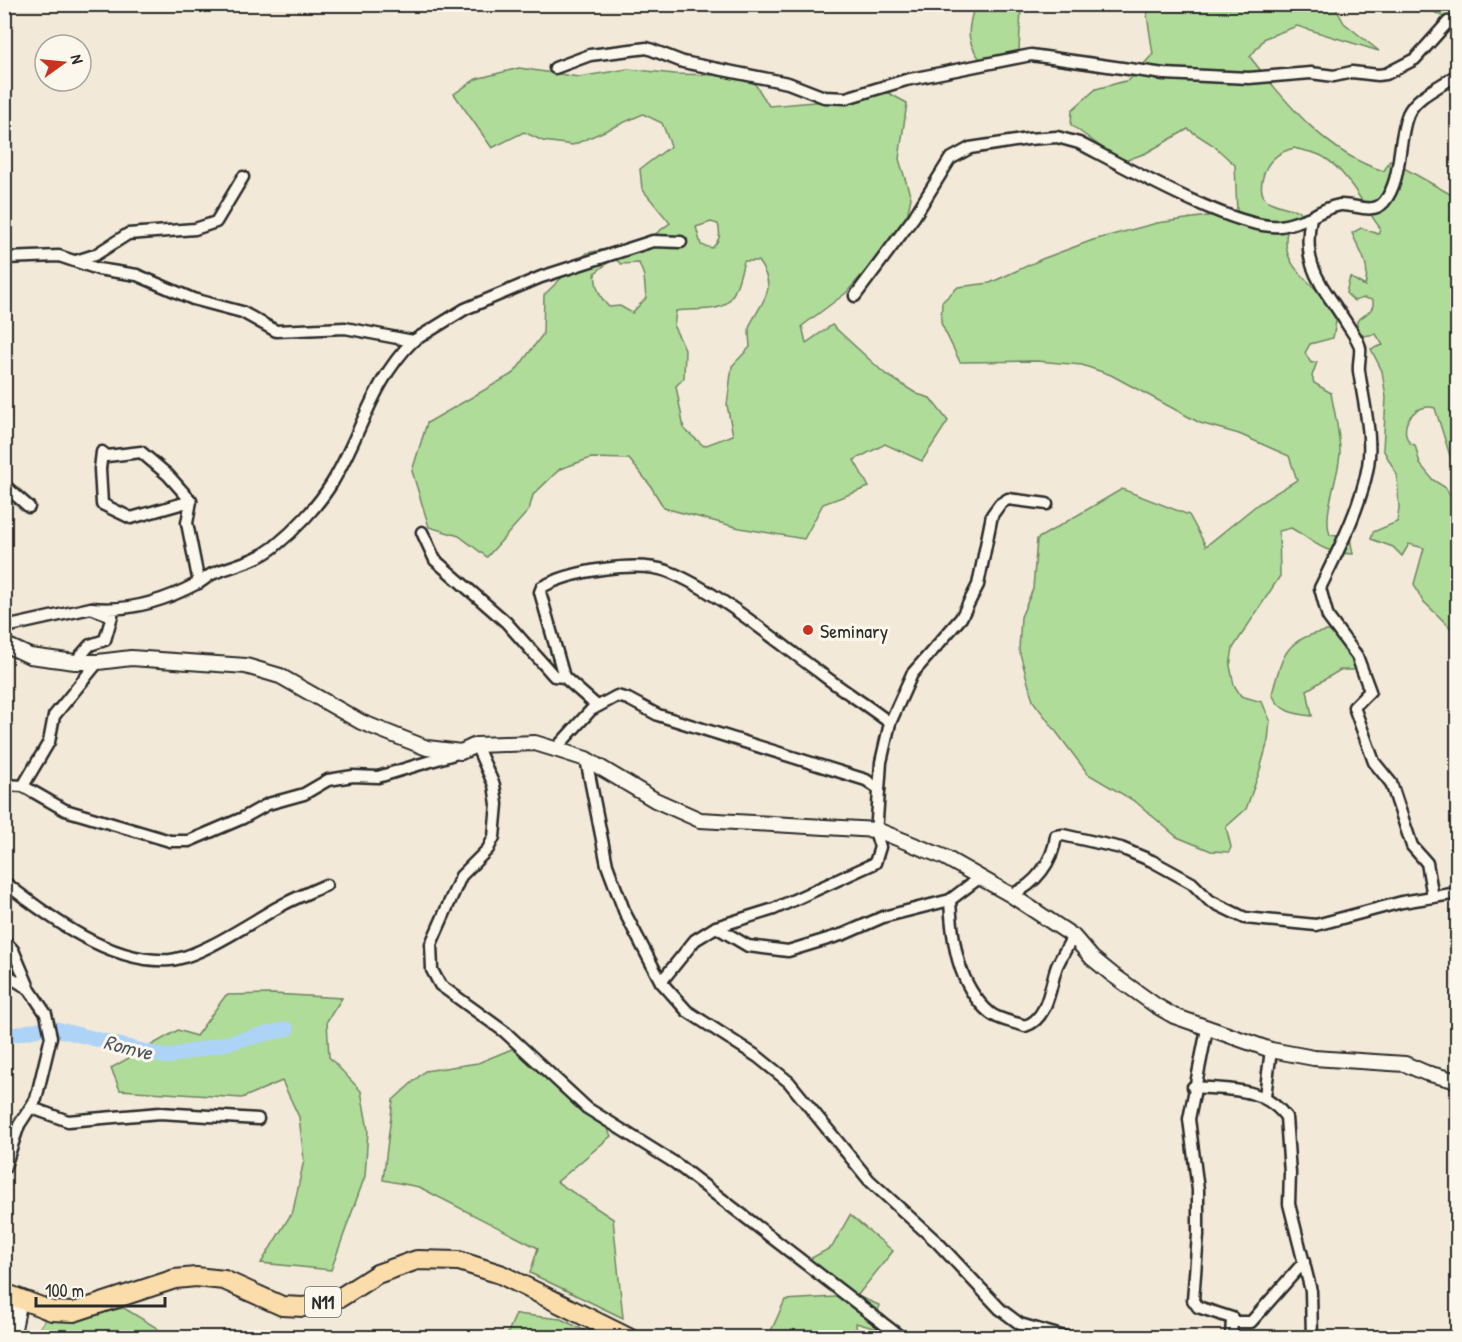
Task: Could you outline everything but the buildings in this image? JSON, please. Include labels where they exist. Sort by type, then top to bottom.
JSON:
[{"type":"highway","name":"N11","points":[[12,1296],[52,1311],[74,1312],[175,1279],[196,1277],[224,1280],[282,1306],[304,1307],[341,1297],[377,1274],[417,1260],[459,1261],[500,1274],[629,1338]]},
{"type":"main road","points":[[4,644],[30,656],[75,662],[98,663],[131,658],[246,666],[280,676],[331,707],[427,748],[460,752],[476,745],[535,743],[586,759],[655,800],[700,820],[877,830],[944,857],[1011,895],[1073,936],[1092,958],[1155,1005],[1207,1029],[1271,1050],[1314,1058],[1405,1064],[1426,1073],[1458,1081]]},
{"type":"main road","points":[[1426,1073],[1458,1070]]},
{"type":"main road","points":[[12,1296],[12,1338]]},
{"type":"street","points":[[555,68],[590,55],[646,48],[683,62],[788,83],[824,97],[846,98],[906,80],[1031,56],[1164,74],[1249,78],[1311,73],[1334,76],[1352,72],[1378,75],[1386,74],[1410,63],[1448,22],[1458,28]]},
{"type":"street","points":[[855,296],[921,208],[950,159],[970,148],[1057,137],[1079,142],[1194,202],[1268,226],[1282,226],[1311,217],[1325,208],[1343,205],[1374,209],[1383,203],[1392,188],[1408,113],[1424,95],[1458,74]]},
{"type":"street","points":[[76,261],[95,255],[128,234],[195,229],[216,222],[243,177]]},
{"type":"street","points":[[1311,217],[1306,240],[1317,282],[1342,316],[1360,348],[1358,366],[1368,441],[1368,465],[1358,498],[1341,548],[1320,588],[1328,617],[1357,656],[1366,677],[1370,691],[1354,708],[1360,729],[1374,762],[1391,783],[1412,846],[1427,864],[1433,897]]},
{"type":"street","points":[[4,631],[20,624],[91,608],[113,610],[146,604],[199,583],[210,575],[245,563],[273,548],[298,525],[331,484],[378,385],[412,341],[465,309],[541,277],[653,241],[681,242]]},
{"type":"street","points":[[4,258],[59,256],[98,269],[136,275],[193,299],[242,312],[276,331],[345,328],[412,341]]},
{"type":"street","points":[[102,452],[107,456],[141,452],[168,475],[191,501],[131,518],[105,507],[100,499],[102,452]]},
{"type":"street","points":[[4,485],[28,507]]},
{"type":"street","points":[[661,982],[695,940],[716,927],[774,909],[875,863],[879,847],[877,830],[879,789],[890,723],[912,674],[960,618],[978,585],[992,515],[1008,499],[1047,504]]},
{"type":"street","points":[[191,501],[187,523],[199,583]]},
{"type":"street","points":[[422,532],[435,560],[506,622],[554,676],[564,677]]},
{"type":"street","points":[[597,706],[564,677],[540,592],[542,587],[596,570],[628,565],[655,569],[692,583],[775,639],[890,723]]},
{"type":"street","points":[[75,662],[90,645],[105,640],[110,631],[112,616],[91,608]]},
{"type":"street","points":[[22,786],[49,742],[54,716],[98,663]]},
{"type":"street","points":[[561,751],[560,744],[597,706],[617,696],[628,699],[658,715],[866,780],[879,789]]},
{"type":"street","points":[[476,745],[494,785],[497,804],[494,837],[488,849],[462,876],[431,944],[432,970],[440,985],[505,1032],[587,1108],[675,1163],[902,1338]]},
{"type":"street","points":[[4,785],[22,786],[65,810],[170,841],[189,841],[243,818],[268,804],[304,794],[328,780],[353,776],[378,777],[460,752]]},
{"type":"street","points":[[586,759],[607,865],[625,913],[661,982],[687,1011],[758,1057],[789,1082],[869,1180],[938,1243],[1000,1309],[1020,1324],[1068,1338]]},
{"type":"street","points":[[1011,895],[1025,889],[1040,874],[1054,849],[1056,836],[1063,835],[1121,848],[1152,861],[1192,883],[1210,901],[1245,918],[1316,925],[1402,902],[1458,893]]},
{"type":"street","points":[[716,927],[748,946],[788,951],[844,934],[883,917],[950,900],[979,878]]},
{"type":"street","points":[[4,882],[54,917],[111,950],[145,958],[172,960],[209,946],[284,904],[326,885]]},
{"type":"street","points":[[950,900],[951,934],[960,968],[975,996],[991,1014],[1025,1026],[1030,1024],[1048,1001],[1057,966],[1073,936]]},
{"type":"street","points":[[4,940],[13,950],[30,990],[49,1021],[51,1037],[32,1108],[19,1125],[4,1169]]},
{"type":"street","points":[[4,973],[30,990]]},
{"type":"street","points":[[1207,1029],[1193,1087],[1189,1119],[1198,1190],[1198,1235],[1193,1300],[1198,1307],[1229,1316],[1233,1322],[1231,1338]]},
{"type":"street","points":[[1265,1096],[1271,1050]]},
{"type":"street","points":[[1193,1087],[1254,1092],[1265,1096],[1286,1117],[1289,1204],[1293,1231],[1304,1262],[1312,1302],[1311,1338]]},
{"type":"street","points":[[32,1108],[68,1121],[160,1113],[258,1119]]},
{"type":"street","points":[[1233,1322],[1251,1322],[1304,1262]]},
{"type":"green space","points":[[975,5],[1024,5],[1021,8],[1019,50],[999,65],[985,66],[971,44],[969,30]]},
{"type":"green space","points":[[1150,5],[1334,5],[1344,23],[1379,51],[1297,26],[1265,38],[1250,57],[1293,109],[1326,140],[1344,153],[1384,171],[1390,160],[1457,198],[1457,478],[1435,408],[1427,407],[1414,412],[1405,430],[1410,443],[1415,445],[1420,464],[1433,480],[1446,488],[1457,510],[1457,634],[1422,600],[1414,584],[1424,548],[1409,544],[1402,556],[1393,547],[1371,539],[1373,532],[1397,522],[1399,508],[1397,475],[1383,449],[1386,398],[1382,371],[1371,349],[1383,345],[1376,334],[1363,336],[1357,329],[1357,321],[1371,310],[1373,300],[1364,298],[1354,301],[1346,293],[1350,277],[1365,286],[1367,271],[1364,258],[1352,233],[1361,228],[1378,234],[1380,228],[1341,172],[1322,156],[1294,148],[1275,157],[1264,173],[1261,186],[1264,197],[1279,206],[1300,211],[1299,225],[1288,228],[1286,242],[1293,265],[1338,311],[1333,338],[1310,344],[1305,353],[1311,363],[1317,362],[1312,376],[1314,383],[1331,393],[1339,438],[1339,463],[1329,506],[1330,535],[1350,538],[1353,554],[1326,549],[1291,528],[1279,531],[1280,576],[1233,648],[1230,666],[1234,685],[1241,696],[1262,702],[1270,720],[1268,741],[1246,809],[1226,827],[1231,847],[1229,852],[1211,851],[1177,837],[1136,802],[1088,774],[1033,701],[1019,650],[1021,617],[1033,589],[1037,539],[1122,489],[1189,515],[1206,546],[1258,504],[1297,480],[1289,456],[1239,434],[1200,423],[1111,375],[1082,365],[1037,361],[960,362],[941,323],[942,302],[958,287],[990,283],[1042,259],[1093,240],[1157,223],[1237,212],[1235,165],[1213,145],[1188,129],[1146,153],[1122,162],[1071,125],[1072,110],[1096,89],[1129,80],[1153,54],[1147,15]]},
{"type":"green space","points":[[1422,5],[1457,5],[1457,25]]},
{"type":"green space","points":[[519,68],[579,77],[628,69],[675,74],[750,76],[769,106],[849,99],[883,90],[907,103],[899,159],[911,198],[902,239],[875,260],[846,293],[802,326],[806,343],[832,325],[884,373],[917,394],[930,398],[948,421],[922,461],[885,444],[854,460],[869,487],[823,504],[804,539],[740,528],[664,508],[650,485],[629,459],[591,458],[560,469],[533,495],[529,510],[487,557],[459,536],[429,527],[412,471],[427,423],[514,373],[543,334],[544,295],[587,253],[646,241],[670,223],[642,189],[640,169],[671,146],[662,123],[643,114],[573,145],[543,141],[524,132],[492,148],[454,94],[476,79]],"holes":[[[711,222],[718,224],[719,231],[718,240],[712,248],[701,245],[696,227]],[[614,258],[621,264],[639,263],[644,276],[646,298],[632,313],[620,306],[609,307],[599,292],[595,273]],[[744,261],[758,261],[767,279],[767,293],[750,325],[750,347],[732,366],[727,405],[733,435],[704,446],[684,429],[676,386],[684,378],[685,349],[674,327],[676,311],[716,308],[724,305],[730,300]]]},
{"type":"green space","points":[[1327,631],[1336,631],[1361,649],[1362,661],[1355,670],[1340,670],[1307,690],[1312,716],[1288,711],[1279,705],[1272,694],[1282,660],[1293,645],[1302,639]]},
{"type":"green space","points":[[273,994],[342,998],[327,1021],[329,1057],[361,1091],[368,1130],[365,1176],[331,1270],[261,1263],[293,1211],[304,1160],[299,1117],[282,1081],[242,1098],[120,1090],[111,1068],[178,1030],[196,1036],[226,995]]},
{"type":"green space","points":[[524,1044],[601,1117],[611,1136],[557,1182],[613,1219],[623,1318],[530,1273],[538,1248],[419,1187],[383,1180],[393,1100],[425,1071],[478,1063]]},
{"type":"green space","points":[[850,1215],[893,1251],[857,1296],[879,1305],[877,1329],[856,1323],[857,1337],[768,1338],[785,1300],[835,1297],[840,1285],[806,1261],[832,1247]]},
{"type":"green space","points":[[5,1300],[77,1318],[124,1308],[157,1328],[165,1337],[33,1337],[45,1320],[24,1309],[18,1337],[5,1338]]},
{"type":"green space","points":[[516,1314],[561,1319],[597,1337],[506,1337]]},
{"type":"waterway","name":"Romve","points":[[4,1037],[48,1027],[167,1057],[287,1029]]},
{"type":"place","name":"Seminary","points":[[808,630]]}]
